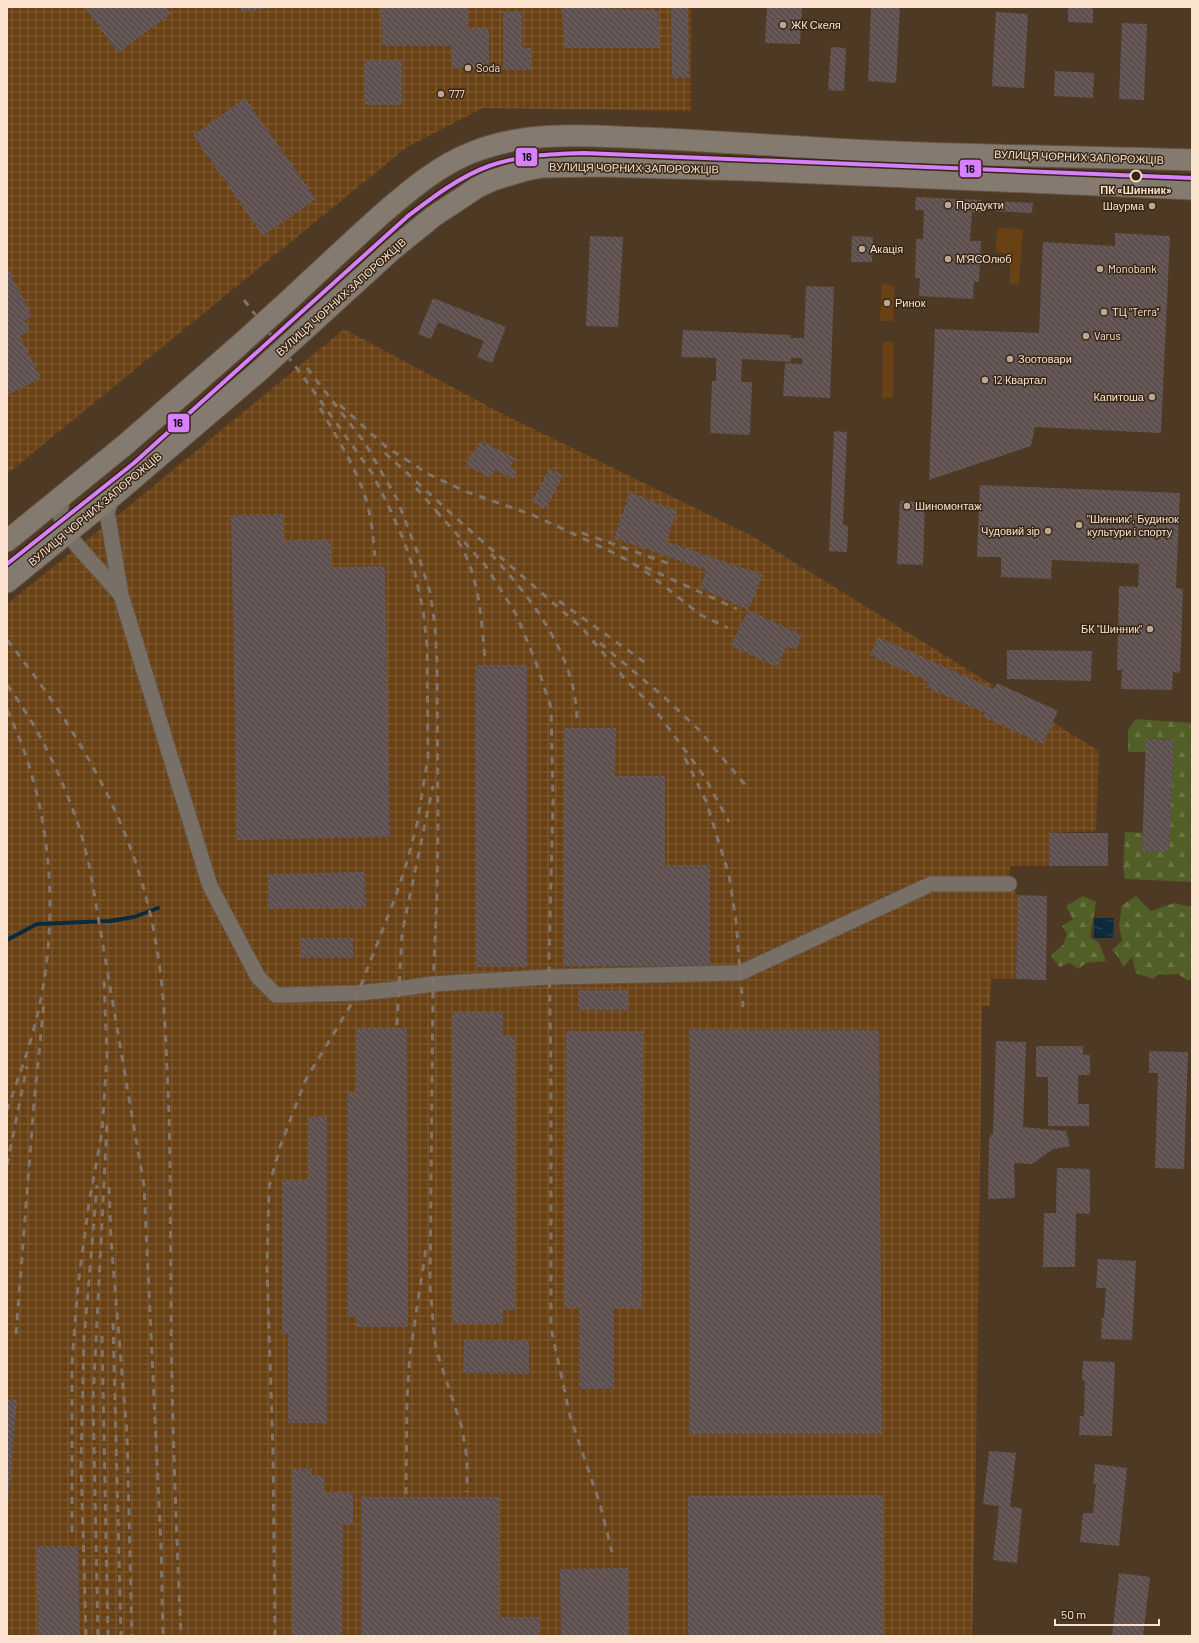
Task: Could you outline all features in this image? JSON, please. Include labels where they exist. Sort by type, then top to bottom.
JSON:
[{"type":"main road","name":"ВУЛИЦЯ ЧОРНИХ ЗАПОРОЖЦІВ","points":[[7,541],[62,498],[126,444],[236,348],[405,195],[444,166],[474,151],[523,138],[557,135],[701,140],[851,150],[1192,160]]},
{"type":"main road","points":[[1086,158],[1086,184]]},
{"type":"main road","name":"ВУЛИЦЯ ЧОРНИХ ЗАПОРОЖЦІВ","points":[[8,581],[114,494],[258,372],[392,250],[434,216],[478,187],[493,180],[526,170],[562,166],[699,169],[1192,189]]},
{"type":"street","points":[[114,494],[107,512],[121,595],[210,886],[258,977],[276,995],[358,992],[398,989],[432,984],[549,977],[740,973],[931,884],[1009,884]]},
{"type":"street","points":[[62,498],[60,514],[66,533],[121,595]]},
{"type":"shaded area","points":[[7,7],[691,7],[691,111],[483,108],[407,147],[7,474]]},
{"type":"shaded area","points":[[997,228],[1023,229],[1019,285],[1010,284],[1010,254],[996,252]]},
{"type":"shaded area","name":"Ринок","points":[[882,284],[895,285],[893,321],[880,321]]},
{"type":"shaded area","points":[[344,329],[497,411],[752,536],[1099,751],[1096,831],[1049,833],[1049,866],[1010,866],[1009,884],[1018,895],[1016,979],[991,979],[990,1006],[982,1006],[972,1636],[7,1636],[7,604],[128,507]]},
{"type":"shaded area","points":[[883,342],[894,342],[893,398],[882,398]]},
{"type":"green space","points":[[1136,719],[1192,723],[1192,882],[1125,879],[1123,868],[1125,832],[1143,833],[1142,850],[1169,851],[1174,740],[1147,738],[1146,752],[1128,752],[1128,730]]},
{"type":"green space","points":[[1083,896],[1096,902],[1090,937],[1099,943],[1106,961],[1086,963],[1078,969],[1070,963],[1059,967],[1051,955],[1063,945],[1067,934],[1062,926],[1073,919],[1066,906]]},
{"type":"green space","points":[[1136,896],[1151,911],[1174,903],[1192,907],[1192,979],[1187,980],[1178,974],[1163,975],[1160,973],[1153,979],[1136,973],[1132,957],[1123,967],[1119,958],[1112,950],[1122,941],[1119,925],[1122,905]]},
{"type":"water","points":[[1094,918],[1114,918],[1113,938],[1094,938]]},
{"type":"building","points":[[85,7],[166,7],[171,14],[118,53]]},
{"type":"building","points":[[241,7],[271,7],[271,8],[241,12]]},
{"type":"building","points":[[381,7],[468,7],[468,28],[489,28],[489,68],[452,68],[451,46],[382,46]]},
{"type":"building","points":[[561,7],[658,10],[660,48],[565,48]]},
{"type":"building","points":[[671,7],[688,7],[689,78],[672,78]]},
{"type":"building","name":"ЖК Скеля","points":[[767,7],[802,7],[800,44],[765,43]]},
{"type":"building","points":[[871,7],[900,7],[896,83],[868,81]]},
{"type":"building","points":[[1068,7],[1093,7],[1093,23],[1068,22]]},
{"type":"building","points":[[503,11],[522,11],[522,48],[531,48],[531,70],[503,70]]},
{"type":"building","points":[[996,12],[1028,14],[1024,88],[992,86]]},
{"type":"building","points":[[1122,23],[1147,24],[1144,100],[1119,99]]},
{"type":"building","points":[[831,47],[846,48],[844,91],[828,90]]},
{"type":"building","points":[[402,60],[402,105],[365,105],[364,61]]},
{"type":"building","points":[[1055,71],[1094,73],[1093,98],[1054,96]]},
{"type":"building","points":[[245,98],[316,199],[263,236],[193,135]]},
{"type":"building","name":"М'ЯСОлюб","points":[[916,197],[981,200],[981,213],[972,212],[970,241],[981,241],[979,282],[974,281],[973,299],[919,296],[920,278],[915,278],[916,239],[923,239],[924,210],[915,210]]},
{"type":"building","points":[[994,201],[1033,203],[1032,213],[994,211]]},
{"type":"building","name":"ТЦ \"Terra\"","points":[[1115,233],[1170,236],[1161,433],[1035,427],[1031,446],[929,480],[935,329],[1039,333],[1043,242],[1115,246]]},
{"type":"building","points":[[590,236],[623,237],[618,327],[586,326]]},
{"type":"building","name":"Акація","points":[[852,236],[873,237],[872,262],[851,262]]},
{"type":"building","points":[[7,266],[32,316],[25,320],[30,331],[20,336],[41,378],[7,395]]},
{"type":"building","points":[[806,286],[834,287],[830,398],[783,396],[785,363],[802,364],[802,358],[791,358],[791,362],[742,359],[741,382],[752,382],[750,435],[710,433],[712,381],[716,381],[716,358],[681,357],[683,330],[791,335],[791,338],[804,338]]},
{"type":"building","points":[[433,298],[506,327],[492,363],[477,357],[484,341],[438,322],[431,339],[418,334]]},
{"type":"building","points":[[834,431],[847,432],[843,525],[848,526],[847,552],[829,551]]},
{"type":"building","points":[[480,441],[515,458],[510,468],[517,471],[513,479],[495,470],[491,478],[465,465],[472,451],[474,453]]},
{"type":"building","points":[[549,469],[563,475],[546,509],[532,502]]},
{"type":"building","name":"\"Шинник\", Будинок культури і спорту","points":[[980,485],[1180,493],[1176,588],[1183,589],[1180,673],[1173,672],[1172,690],[1121,689],[1122,670],[1117,670],[1119,586],[1138,587],[1139,564],[1170,565],[1052,560],[1051,579],[1001,577],[1001,557],[977,557]]},
{"type":"building","points":[[630,492],[677,511],[666,541],[763,575],[748,610],[700,588],[706,570],[614,538]]},
{"type":"building","points":[[900,501],[925,502],[923,565],[897,564]]},
{"type":"building","points":[[283,514],[284,541],[331,540],[331,567],[385,566],[390,837],[237,840],[231,515]]},
{"type":"building","points":[[748,610],[802,635],[796,650],[787,646],[777,667],[731,646]]},
{"type":"building","points":[[878,637],[994,689],[997,683],[1058,711],[1043,744],[983,717],[985,713],[926,687],[929,682],[870,655]]},
{"type":"building","points":[[1007,650],[1092,651],[1091,681],[1007,679]]},
{"type":"building","points":[[475,665],[527,665],[527,967],[476,967]]},
{"type":"building","points":[[564,728],[616,728],[615,776],[665,776],[665,865],[710,865],[710,966],[563,966]]},
{"type":"building","points":[[1146,738],[1174,740],[1169,852],[1142,851]]},
{"type":"building","points":[[1049,833],[1108,833],[1108,866],[1049,866]]},
{"type":"building","points":[[365,872],[366,907],[268,909],[268,874]]},
{"type":"building","points":[[1018,895],[1047,896],[1046,980],[1016,979]]},
{"type":"building","points":[[301,938],[353,938],[353,958],[301,958]]},
{"type":"building","points":[[578,990],[628,990],[628,1010],[578,1010]]},
{"type":"building","points":[[452,1012],[503,1012],[503,1036],[515,1036],[515,1310],[503,1310],[503,1324],[452,1324]]},
{"type":"building","points":[[356,1028],[407,1028],[408,1327],[357,1327],[357,1317],[347,1317],[347,1093],[356,1093]]},
{"type":"building","points":[[689,1029],[879,1030],[882,1434],[689,1434]]},
{"type":"building","points":[[566,1031],[643,1031],[642,1308],[614,1308],[614,1389],[579,1389],[579,1308],[564,1308]]},
{"type":"building","points":[[996,1041],[1026,1042],[1023,1127],[1066,1131],[1070,1146],[1053,1149],[1032,1164],[1014,1163],[1015,1198],[988,1199],[989,1138],[993,1133]]},
{"type":"building","points":[[1036,1046],[1083,1046],[1083,1055],[1090,1055],[1090,1075],[1078,1075],[1078,1104],[1089,1104],[1089,1126],[1048,1126],[1048,1077],[1036,1077]]},
{"type":"building","points":[[1149,1051],[1188,1052],[1184,1169],[1155,1168],[1158,1073],[1149,1073]]},
{"type":"building","points":[[308,1117],[327,1117],[327,1423],[288,1423],[288,1334],[282,1334],[282,1180],[308,1180]]},
{"type":"building","points":[[1057,1168],[1090,1169],[1090,1214],[1076,1213],[1075,1267],[1043,1267],[1044,1213],[1056,1213]]},
{"type":"building","points":[[1098,1259],[1136,1261],[1132,1340],[1101,1339],[1106,1288],[1096,1288]]},
{"type":"building","points":[[464,1340],[529,1341],[529,1374],[463,1373]]},
{"type":"building","points":[[1083,1361],[1115,1362],[1112,1436],[1079,1435],[1080,1416],[1084,1416],[1085,1381],[1082,1381]]},
{"type":"building","points":[[7,1399],[17,1400],[8,1505],[7,1505]]},
{"type":"building","points":[[989,1451],[1016,1453],[1010,1507],[1022,1508],[1017,1563],[993,1560],[999,1506],[983,1504]]},
{"type":"building","points":[[1095,1464],[1127,1468],[1119,1546],[1080,1542],[1083,1513],[1093,1513],[1096,1484],[1093,1484]]},
{"type":"building","points":[[292,1469],[312,1469],[312,1476],[324,1476],[324,1493],[353,1493],[353,1525],[343,1525],[342,1636],[292,1636]]},
{"type":"building","points":[[883,1495],[883,1636],[688,1636],[688,1496]]},
{"type":"building","points":[[361,1497],[499,1497],[499,1617],[540,1617],[540,1636],[361,1636]]},
{"type":"building","points":[[36,1546],[78,1546],[80,1636],[38,1636]]},
{"type":"building","points":[[628,1568],[628,1636],[561,1636],[560,1569]]},
{"type":"building","points":[[1119,1573],[1150,1577],[1143,1636],[1112,1636]]},
{"type":"waterway","points":[[7,940],[37,924],[110,921],[134,917],[158,908]]},
{"type":"railway","points":[[244,300],[302,375],[372,473],[404,541],[415,573],[423,610],[427,645],[428,757],[417,824],[407,862],[395,898],[358,993],[305,1081],[280,1147],[269,1187],[267,1269],[273,1452],[275,1636]]},
{"type":"railway","points":[[307,368],[365,443],[397,499],[418,554],[430,592],[435,626],[437,662],[438,826],[437,896],[433,984],[430,1285],[436,1349],[462,1428],[467,1459],[467,1492]]},
{"type":"railway","points":[[340,405],[385,446],[430,475],[467,492],[533,515],[616,554],[641,568],[701,615],[728,628]]},
{"type":"railway","points":[[320,408],[360,482],[370,516],[375,556]]},
{"type":"railway","points":[[385,453],[466,527],[583,629],[624,678],[653,707],[704,776],[729,822]]},
{"type":"railway","points":[[416,488],[440,515]]},
{"type":"railway","points":[[436,511],[485,565],[516,614],[535,660],[551,707],[553,802],[549,957],[551,1069],[551,1328],[570,1416],[600,1504],[612,1552]]},
{"type":"railway","points":[[582,533],[673,565]]},
{"type":"railway","points":[[458,541],[471,569],[475,583],[485,659]]},
{"type":"railway","points":[[491,554],[537,610],[561,652],[575,698],[577,722]]},
{"type":"railway","points":[[645,567],[737,609]]},
{"type":"railway","points":[[559,601],[650,666]]},
{"type":"railway","points":[[7,640],[53,701],[74,734],[111,801],[139,872],[149,909],[157,949],[164,1009],[170,1151],[171,1332],[181,1636]]},
{"type":"railway","points":[[600,643],[664,697],[699,730],[747,787]]},
{"type":"railway","points":[[7,685],[39,734],[64,787],[78,824],[90,869],[144,1186],[161,1546],[163,1636]]},
{"type":"railway","points":[[7,710],[23,747],[35,787],[44,827],[50,910],[48,951],[42,992],[33,1032],[7,1110]]},
{"type":"railway","points":[[685,758],[706,801],[729,875],[736,921],[743,1007]]},
{"type":"railway","points":[[397,1025],[402,933],[433,786]]},
{"type":"railway","points":[[72,1532],[72,1363],[78,1285],[89,1203],[102,1132],[107,1055],[104,981]]},
{"type":"railway","points":[[16,1334],[34,1103],[44,1003]]},
{"type":"railway","points":[[7,1165],[27,1066]]},
{"type":"railway","points":[[98,1636],[93,1400],[107,1124]]},
{"type":"railway","points":[[86,1636],[81,1463],[84,1339],[97,1185]]},
{"type":"railway","points":[[109,1187],[111,1239],[127,1435],[132,1636]]},
{"type":"railway","points":[[406,1494],[407,1398],[410,1354],[426,1248]]},
{"type":"railway","points":[[113,1323],[121,1636]]},
{"type":"railway","points":[[102,1336],[108,1636]]},
{"type":"transit line","name":"16","points":[[7,564],[134,463],[408,216],[467,176],[501,162],[524,157],[584,153],[1192,178]]},
{"type":"place","name":"ЖК Скеля","points":[[783,25]]},
{"type":"place","name":"Soda","points":[[468,68]]},
{"type":"place","name":"777","points":[[441,94]]},
{"type":"place","name":"ПК «Шинник»","points":[[1136,176]]},
{"type":"place","name":"Продукти","points":[[948,205]]},
{"type":"place","name":"Шаурма","points":[[1152,206]]},
{"type":"place","name":"Акація","points":[[862,249]]},
{"type":"place","name":"М'ЯСОлюб","points":[[948,259]]},
{"type":"place","name":"Monobank","points":[[1100,269]]},
{"type":"place","name":"Ринок","points":[[887,303]]},
{"type":"place","name":"ТЦ \"Terra\"","points":[[1104,312]]},
{"type":"place","name":"Varus","points":[[1086,336]]},
{"type":"place","name":"Зоотовари","points":[[1010,359]]},
{"type":"place","name":"12 Квартал","points":[[985,380]]},
{"type":"place","name":"Капитоша","points":[[1152,397]]},
{"type":"place","name":"Шиномонтаж","points":[[907,506]]},
{"type":"place","name":"\"Шинник\", Будинок культури і спорту","points":[[1079,525]]},
{"type":"place","name":"Чудовий зір","points":[[1048,531]]},
{"type":"place","name":"БК \"Шинник\"","points":[[1150,629]]}]
